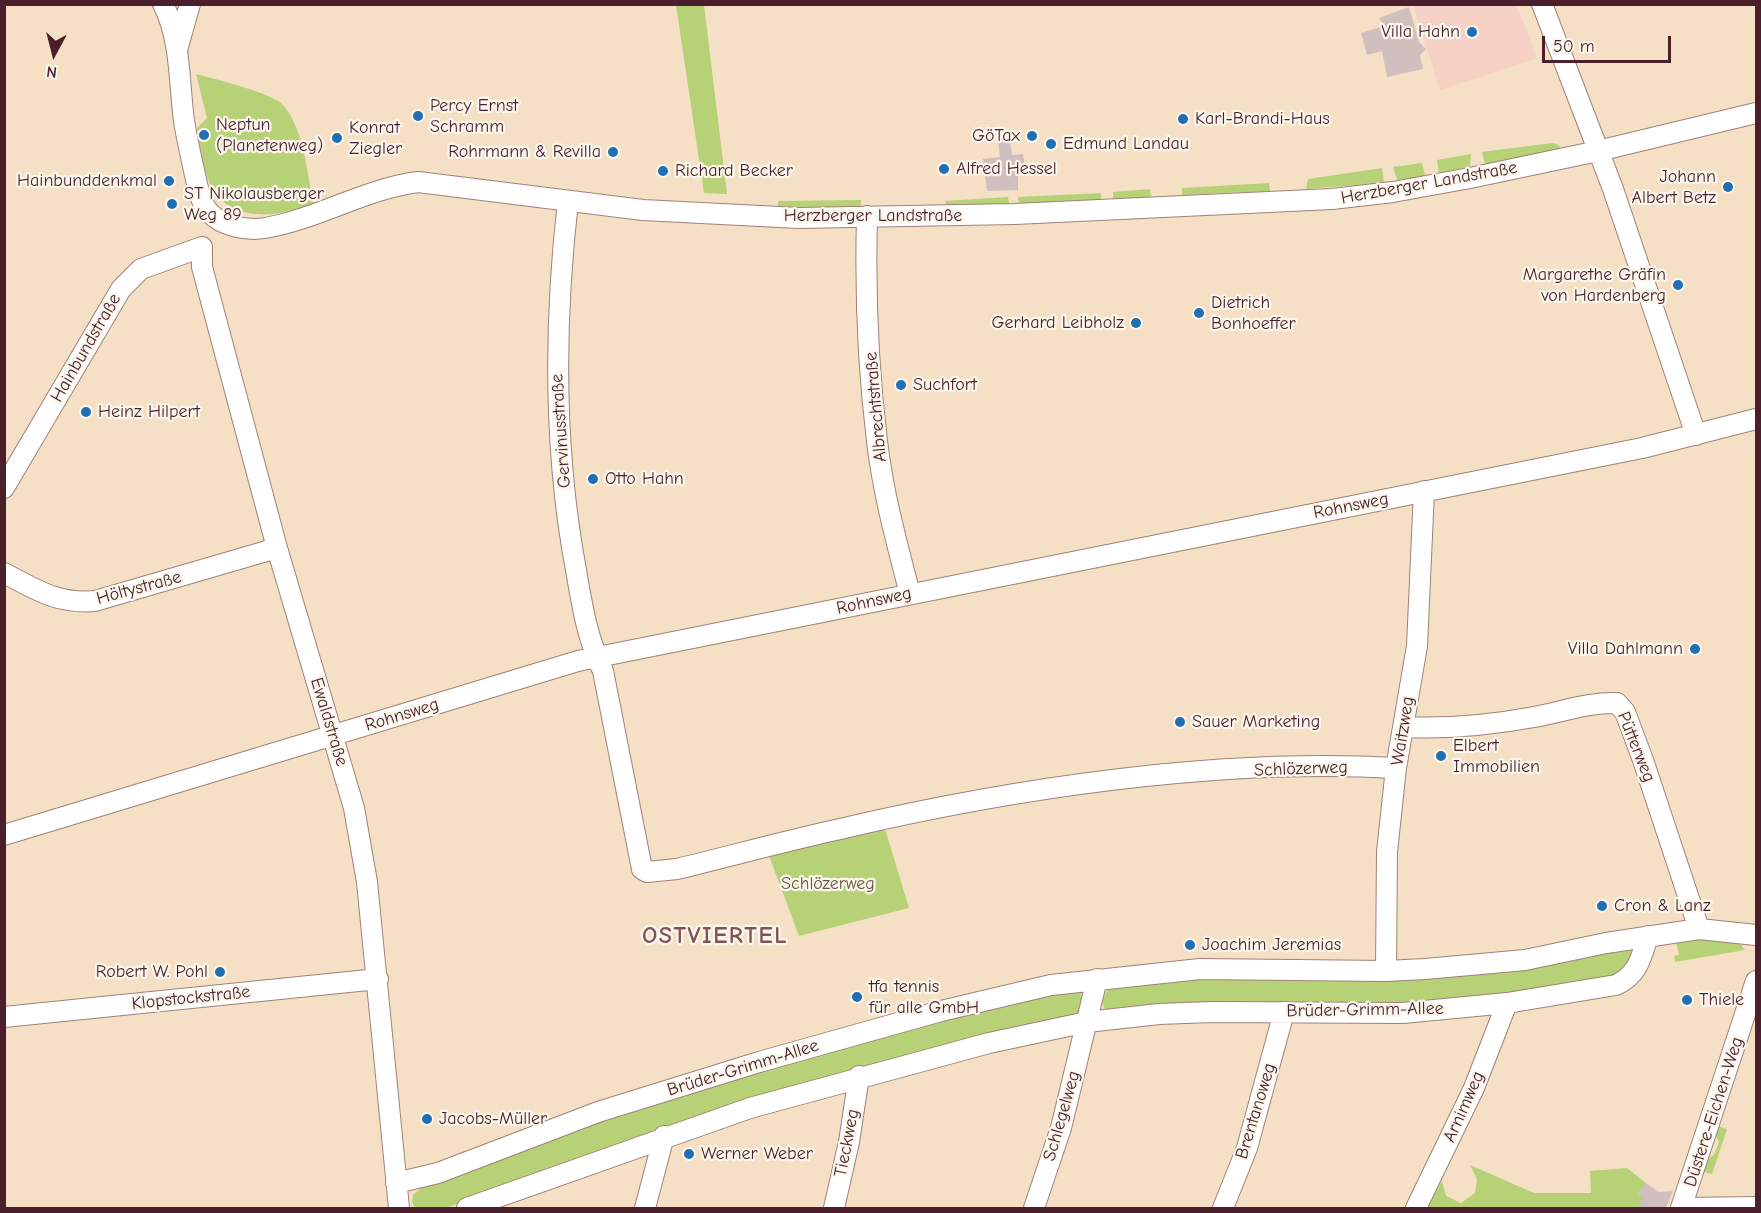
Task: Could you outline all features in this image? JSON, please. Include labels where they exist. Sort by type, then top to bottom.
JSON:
[{"type":"street","points":[[163,4],[177,50],[184,122],[198,186],[209,212],[220,221],[202,247]]},
{"type":"street","points":[[177,50],[190,4]]},
{"type":"street","points":[[1542,4],[1613,189],[1629,243],[1696,435]]},
{"type":"street","name":"Herzberger Landstraße","points":[[220,221],[239,227],[262,228],[282,225],[312,217],[382,188],[418,182],[643,210],[720,216],[1003,215],[1332,200],[1393,192],[1598,151],[1756,113]]},
{"type":"street","name":"Gervinusstraße","points":[[568,201],[558,323],[560,455],[571,544],[590,642],[596,657]]},
{"type":"street","name":"Albrechtstraße","points":[[867,216],[869,319],[877,442],[893,529],[910,594]]},
{"type":"street","name":"Hainbundstraße","points":[[4,488],[121,289],[141,269],[202,247]]},
{"type":"street","name":"Ewaldstraße","points":[[202,247],[202,267],[277,548],[354,808],[367,882],[378,979],[399,1208]]},
{"type":"street","name":"Rohnsweg","points":[[4,835],[596,657],[1424,491],[1696,435],[1756,419]]},
{"type":"street","name":"Waitzweg","points":[[1386,971],[1387,852],[1396,768],[1417,646],[1424,491]]},
{"type":"street","name":"Höltystraße","points":[[4,573],[58,600],[76,603],[95,601],[277,548]]},
{"type":"street","name":"Schlözerweg","points":[[596,657],[603,670],[642,869],[647,872],[677,869],[886,819],[1049,789],[1288,767],[1396,768]]},
{"type":"street","name":"Pütterweg","points":[[1404,728],[1505,722],[1596,702],[1617,703],[1625,712],[1699,929]]},
{"type":"street","name":"Brüder-Grimm-Allee","points":[[396,1183],[438,1173],[598,1112],[759,1062],[941,1011],[1051,985],[1200,969],[1386,971],[1525,960],[1648,936],[1699,929],[1756,935]]},
{"type":"street","name":"Brüder-Grimm-Allee","points":[[467,1209],[664,1136],[859,1076],[989,1043],[1087,1022],[1159,1014],[1403,1013],[1507,1003],[1623,982],[1636,973],[1648,936]]},
{"type":"street","name":"Klopstockstraße","points":[[4,1017],[378,979]]},
{"type":"street","points":[[1087,1022],[1097,979]]},
{"type":"street","name":"Düstere-Eichen-Weg","points":[[1682,1208],[1756,981]]},
{"type":"street","name":"Arnimweg","points":[[1416,1209],[1474,1088],[1507,1003]]},
{"type":"street","name":"Brentanoweg","points":[[1223,1209],[1246,1148],[1284,1012]]},
{"type":"street","name":"Schlegelweg","points":[[1034,1209],[1061,1128],[1087,1022]]},
{"type":"street","name":"Tieckweg","points":[[834,1209],[849,1142],[859,1076]]},
{"type":"street","points":[[645,1209],[664,1136]]},
{"type":"street","points":[[1682,1208],[1756,1207]]},
{"type":"shaded area","points":[[1413,5],[1517,5],[1537,58],[1440,90]]},
{"type":"shaded area","points":[[1409,7],[1419,42],[1426,49],[1420,55],[1423,69],[1387,77],[1382,51],[1367,55],[1361,33],[1384,26],[1379,18]]},
{"type":"shaded area","points":[[1010,140],[1012,155],[1023,154],[1025,169],[1018,177],[1018,190],[987,191],[983,159],[1000,157],[998,141]]},
{"type":"shaded area","points":[[1646,1183],[1658,1192],[1673,1191],[1666,1208],[1638,1208],[1642,1198],[1637,1194]]},
{"type":"green space","points":[[676,5],[704,5],[727,194],[704,193]]},
{"type":"green space","points":[[196,74],[257,91],[284,106],[301,140],[314,204],[289,212],[261,214],[234,209],[223,202],[210,184],[202,161],[197,128],[207,118]]},
{"type":"green space","points":[[1552,143],[1562,149],[1485,164],[1482,152]]},
{"type":"green space","points":[[1471,154],[1470,167],[1439,173],[1437,160]]},
{"type":"green space","points":[[1422,163],[1425,176],[1398,182],[1393,167]]},
{"type":"green space","points":[[1382,168],[1384,183],[1306,189],[1308,179]]},
{"type":"green space","points":[[1269,183],[1270,191],[1182,195],[1182,188]]},
{"type":"green space","points":[[1150,189],[1151,197],[1113,200],[1113,192]]},
{"type":"green space","points":[[1101,193],[1101,200],[1019,204],[1018,197]]},
{"type":"green space","points":[[1008,197],[1009,204],[946,207],[945,201]]},
{"type":"green space","points":[[861,200],[861,207],[778,207],[778,201]]},
{"type":"green space","name":"Schlözerweg","points":[[881,828],[886,832],[909,908],[799,936],[768,853]]},
{"type":"green space","points":[[1691,937],[1739,942],[1745,950],[1675,962],[1674,956],[1679,955],[1676,942]]},
{"type":"green space","points":[[1633,948],[1635,950],[1622,971],[1610,977],[1543,992],[1406,1005],[1107,1011],[1103,1005],[1105,994],[1112,985]]},
{"type":"green space","points":[[1064,990],[1081,991],[1083,1005],[1077,1015],[542,1172],[446,1208],[415,1208],[412,1202],[413,1195],[422,1187],[714,1083],[871,1037]]},
{"type":"green space","points":[[1718,1126],[1727,1129],[1712,1174],[1704,1172],[1708,1159],[1714,1155],[1719,1142],[1715,1134]]},
{"type":"green space","points":[[1470,1165],[1534,1193],[1591,1193],[1590,1171],[1627,1168],[1646,1183],[1637,1194],[1643,1198],[1638,1208],[1427,1208],[1442,1181],[1446,1196],[1461,1203],[1475,1193],[1477,1179]]},
{"type":"place","name":"Villa Hahn","points":[[1472,32]]},
{"type":"place","name":"Percy Ernst Schramm","points":[[418,116]]},
{"type":"place","name":"Karl-Brandi-Haus","points":[[1183,119]]},
{"type":"place","name":"Neptun (Planetenweg)","points":[[204,135]]},
{"type":"place","name":"GöTax","points":[[1032,136]]},
{"type":"place","name":"Konrat Ziegler","points":[[337,138]]},
{"type":"place","name":"Edmund Landau","points":[[1051,144]]},
{"type":"place","name":"Rohrmann & Revilla","points":[[613,152]]},
{"type":"place","name":"Alfred Hessel","points":[[944,169]]},
{"type":"place","name":"Richard Becker","points":[[663,171]]},
{"type":"place","name":"Hainbunddenkmal","points":[[169,181]]},
{"type":"place","name":"Johann Albert Betz","points":[[1728,187]]},
{"type":"place","name":"ST Nikolausberger Weg 89","points":[[172,204]]},
{"type":"place","name":"Margarethe Gräfin von Hardenberg","points":[[1678,285]]},
{"type":"place","name":"Dietrich Bonhoeffer","points":[[1199,313]]},
{"type":"place","name":"Gerhard Leibholz","points":[[1136,323]]},
{"type":"place","name":"Suchfort","points":[[901,385]]},
{"type":"place","name":"Heinz Hilpert","points":[[86,412]]},
{"type":"place","name":"Otto Hahn","points":[[593,479]]},
{"type":"place","name":"Villa Dahlmann","points":[[1695,649]]},
{"type":"place","name":"Sauer Marketing","points":[[1180,722]]},
{"type":"place","name":"Elbert Immobilien","points":[[1441,756]]},
{"type":"place","name":"Cron & Lanz","points":[[1602,906]]},
{"type":"place","name":"Joachim Jeremias","points":[[1190,945]]},
{"type":"place","name":"Robert W. Pohl","points":[[220,972]]},
{"type":"place","name":"tfa tennis für alle GmbH","points":[[857,997]]},
{"type":"place","name":"Thiele","points":[[1687,1000]]},
{"type":"place","name":"Jacobs-Müller","points":[[427,1119]]},
{"type":"place","name":"Werner Weber","points":[[689,1154]]},
{"type":"district","name":"OSTVIERTEL","points":[[715,936]]}]
